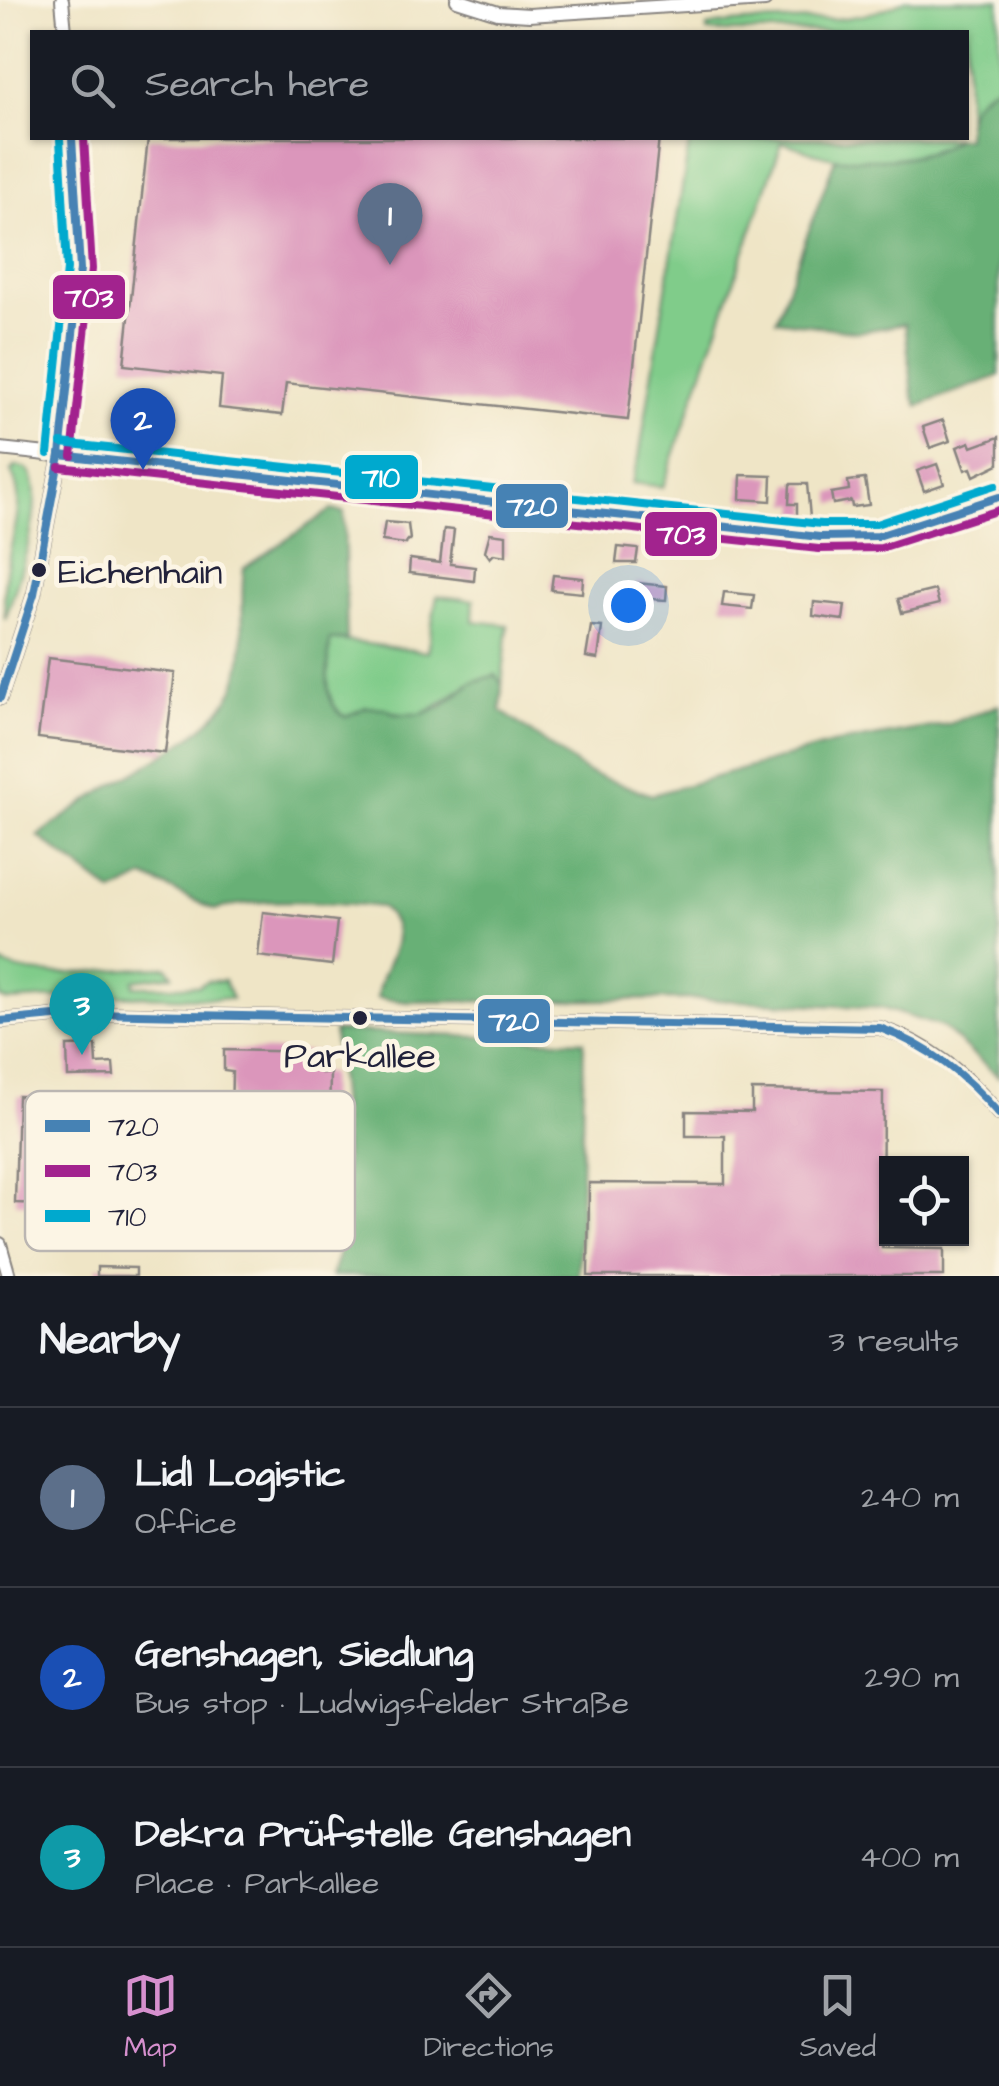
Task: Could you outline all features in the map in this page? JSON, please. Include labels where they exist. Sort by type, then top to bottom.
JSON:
[{"type":"street","points":[[62,0],[64,30]]},
{"type":"street","points":[[457,0],[498,13],[528,15],[765,0]]},
{"type":"street","points":[[0,698],[34,594],[60,455],[80,269],[72,140]]},
{"type":"street","points":[[0,449],[820,537],[878,536],[999,497]]},
{"type":"street","points":[[0,1020],[87,1012],[880,1028],[935,1052],[999,1114]]},
{"type":"street","points":[[0,1244],[9,1276]]},
{"type":"green space","points":[[905,0],[999,0],[999,84],[983,93],[969,111],[969,30],[707,30],[732,23],[833,19],[882,10]]},
{"type":"green space","points":[[999,84],[999,376],[918,406],[913,396],[905,324],[858,332],[776,320],[835,159],[914,156],[930,153],[952,140],[969,140],[969,113],[982,94]]},
{"type":"green space","points":[[690,140],[952,140],[915,155],[862,160],[828,157],[782,142],[663,487],[632,483]]},
{"type":"green space","points":[[16,466],[27,469],[35,499],[29,542],[5,620],[5,578],[18,508],[11,472]]},
{"type":"green space","points":[[331,510],[344,512],[347,640],[330,640],[328,683],[332,702],[345,717],[366,707],[385,708],[395,714],[422,714],[441,707],[472,682],[496,675],[502,684],[501,711],[586,772],[652,795],[832,744],[949,724],[999,705],[999,1077],[942,1027],[881,1008],[696,999],[407,1002],[377,998],[396,941],[396,930],[382,907],[274,902],[214,910],[145,877],[113,893],[38,836],[177,746],[214,717],[227,700],[240,669],[244,568]]},
{"type":"green space","points":[[437,596],[474,600],[473,621],[508,625],[502,684],[495,676],[475,681],[422,714],[399,714],[385,708],[346,717],[329,693],[330,639],[427,652]]},
{"type":"green space","points":[[0,963],[37,973],[59,974],[167,967],[173,975],[134,980],[134,986],[199,986],[207,981],[224,981],[232,999],[105,995],[8,1001],[0,998]]},
{"type":"green space","points":[[334,1031],[584,1041],[579,1276],[331,1276],[339,1251],[355,1251],[355,1091],[339,1091]]},
{"type":"building","points":[[148,140],[659,140],[628,420],[286,383],[282,415],[219,408],[222,376],[124,365]]},
{"type":"building","points":[[943,420],[950,441],[930,448],[923,427]]},
{"type":"building","points":[[999,437],[999,464],[974,476],[971,468],[965,470],[957,447],[970,442],[972,447]]},
{"type":"building","points":[[937,464],[944,484],[924,491],[917,471]]},
{"type":"building","points":[[741,475],[772,476],[771,501],[740,499]]},
{"type":"building","points":[[865,479],[869,505],[852,507],[851,501],[833,504],[831,493],[849,490],[848,481]]},
{"type":"building","points":[[790,484],[807,484],[810,518],[797,517],[797,504],[789,504]]},
{"type":"building","points":[[385,522],[408,524],[410,540],[406,544],[382,541]]},
{"type":"building","points":[[444,529],[454,530],[450,564],[475,567],[474,581],[409,573],[410,559],[440,563]]},
{"type":"building","points":[[490,533],[506,535],[506,556],[494,554],[490,558],[485,551]]},
{"type":"building","points":[[618,547],[638,549],[636,563],[616,563]]},
{"type":"building","points":[[553,575],[583,578],[582,593],[551,590]]},
{"type":"building","points":[[637,583],[667,586],[666,600],[635,598]]},
{"type":"building","points":[[935,590],[939,604],[902,613],[898,599]]},
{"type":"building","points":[[724,592],[754,595],[752,609],[722,606]]},
{"type":"building","points":[[814,602],[845,605],[843,620],[813,616]]},
{"type":"building","points":[[591,626],[602,627],[598,659],[586,657]]},
{"type":"building","points":[[48,658],[175,673],[165,753],[38,738]]},
{"type":"building","points":[[263,912],[337,921],[332,965],[258,956]]},
{"type":"building","points":[[96,1045],[97,1064],[113,1063],[114,1076],[68,1077],[67,1046]]},
{"type":"building","points":[[224,1050],[322,1052],[321,1073],[330,1073],[330,1091],[232,1091],[232,1072],[224,1071]]},
{"type":"building","points":[[752,1090],[883,1092],[879,1246],[944,1249],[944,1276],[588,1276],[589,1183],[725,1184],[725,1136],[686,1136],[686,1111],[752,1112]]},
{"type":"building","points":[[18,1096],[25,1096],[25,1203],[15,1203]]},
{"type":"building","points":[[97,1267],[136,1268],[136,1276],[97,1276]]},
{"type":"transit line","name":"710","points":[[48,454],[67,269],[60,140]]},
{"type":"transit line","name":"720","points":[[0,698],[34,594],[60,455],[80,269],[72,140]]},
{"type":"transit line","name":"703","points":[[72,456],[92,269],[84,140]]},
{"type":"transit line","name":"710","points":[[61,443],[821,524],[876,524],[995,485]]},
{"type":"transit line","name":"720","points":[[60,455],[820,537],[878,536],[999,497]]},
{"type":"transit line","name":"703","points":[[59,467],[819,549],[881,548],[999,510]]},
{"type":"transit line","name":"720","points":[[0,1021],[87,1013],[880,1028],[945,1063],[999,1114]]},
{"type":"place","name":"Lidl Logistic","points":[[390,265]]},
{"type":"place","name":"Genshagen, Siedlung","points":[[143,470]]},
{"type":"place","name":"Eichenhain","points":[[39,570]]},
{"type":"place","name":"Parkallee","points":[[360,1018]]},
{"type":"place","name":"Dekra Prüfstelle Genshagen","points":[[82,1055]]}]
